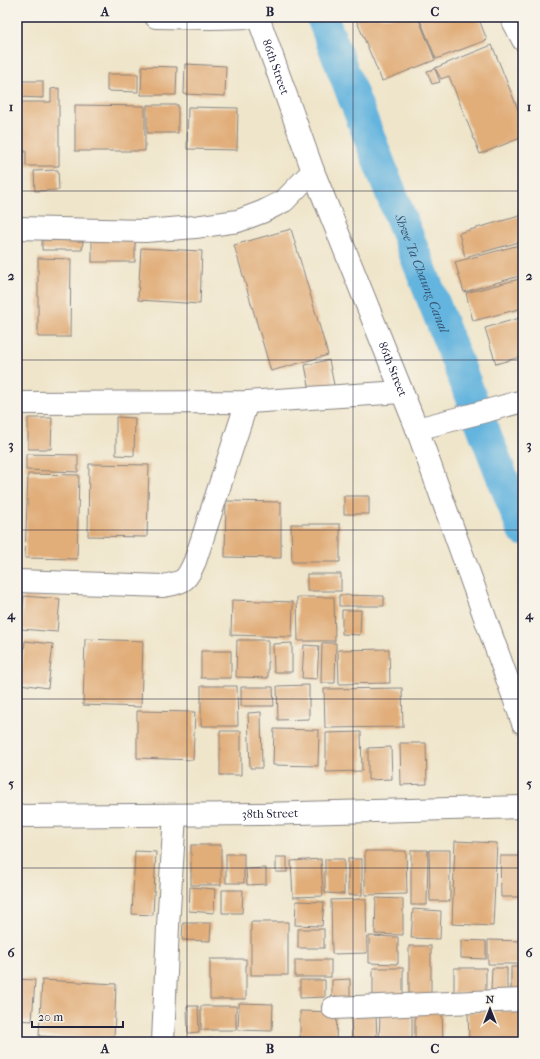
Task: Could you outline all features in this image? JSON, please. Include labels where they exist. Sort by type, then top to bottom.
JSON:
[{"type":"street","points":[[156,17],[255,17]]},
{"type":"street","name":"86th Street","points":[[258,17],[313,171],[417,429],[523,723]]},
{"type":"street","points":[[511,17],[523,40]]},
{"type":"street","points":[[17,228],[145,231],[196,227],[238,220],[262,212],[284,201],[313,171]]},
{"type":"street","points":[[17,403],[247,402],[402,392]]},
{"type":"street","points":[[417,429],[523,400]]},
{"type":"street","points":[[17,581],[163,586],[182,581],[187,577],[194,561],[247,402]]},
{"type":"street","name":"38th Street","points":[[17,816],[261,814],[523,807]]},
{"type":"street","points":[[163,1042],[175,815]]},
{"type":"street","points":[[333,1008],[523,1000]]},
{"type":"building","points":[[355,17],[418,17],[435,60],[382,81]]},
{"type":"building","points":[[419,17],[478,17],[487,40],[436,59]]},
{"type":"building","points":[[492,45],[523,122],[523,137],[480,154],[449,76],[441,79],[435,68]]},
{"type":"building","points":[[185,64],[226,66],[225,96],[184,94]]},
{"type":"building","points":[[142,66],[177,67],[176,95],[141,95]]},
{"type":"building","points":[[435,69],[440,82],[432,84],[427,71]]},
{"type":"building","points":[[107,74],[138,74],[138,92],[107,91]]},
{"type":"building","points":[[17,81],[43,81],[43,98],[17,97]]},
{"type":"building","points":[[59,88],[59,166],[26,166],[26,151],[17,151],[17,102],[51,102],[51,89]]},
{"type":"building","points":[[75,105],[145,106],[145,151],[75,151]]},
{"type":"building","points":[[147,105],[178,105],[178,133],[147,133]]},
{"type":"building","points":[[188,107],[238,108],[237,150],[187,149]]},
{"type":"building","points":[[58,170],[59,190],[35,191],[34,171]]},
{"type":"building","points":[[523,215],[523,241],[465,257],[459,233]]},
{"type":"building","points":[[291,229],[328,355],[271,371],[234,245]]},
{"type":"building","points":[[42,240],[83,241],[82,250],[42,250]]},
{"type":"building","points":[[92,240],[135,240],[135,262],[92,262]]},
{"type":"building","points":[[523,244],[523,275],[464,292],[455,262]]},
{"type":"building","points":[[141,248],[202,251],[200,304],[138,300]]},
{"type":"building","points":[[38,258],[71,259],[70,337],[38,337]]},
{"type":"building","points":[[523,278],[523,308],[473,321],[466,293]]},
{"type":"building","points":[[523,317],[523,356],[496,364],[485,328]]},
{"type":"building","points":[[329,360],[334,385],[310,391],[305,365]]},
{"type":"building","points":[[116,417],[135,418],[134,456],[116,455]]},
{"type":"building","points":[[28,418],[52,418],[51,449],[28,449]]},
{"type":"building","points":[[26,454],[78,455],[78,472],[26,470]]},
{"type":"building","points":[[89,464],[149,465],[147,537],[88,536]]},
{"type":"building","points":[[28,474],[79,475],[77,559],[25,558]]},
{"type":"building","points":[[344,496],[369,496],[369,514],[344,514]]},
{"type":"building","points":[[226,501],[281,502],[281,558],[225,557]]},
{"type":"building","points":[[291,524],[340,524],[340,562],[292,562]]},
{"type":"building","points":[[307,574],[341,574],[341,591],[307,591]]},
{"type":"building","points":[[339,595],[384,596],[384,606],[339,606]]},
{"type":"building","points":[[24,596],[60,599],[57,632],[21,629]]},
{"type":"building","points":[[297,597],[334,597],[335,641],[298,641]]},
{"type":"building","points":[[232,600],[293,602],[292,637],[231,635]]},
{"type":"building","points":[[342,610],[361,610],[360,635],[342,634]]},
{"type":"building","points":[[85,639],[143,641],[141,707],[83,705]]},
{"type":"building","points":[[237,640],[268,640],[268,678],[236,677]]},
{"type":"building","points":[[25,641],[53,644],[48,688],[20,684]]},
{"type":"building","points":[[292,643],[292,672],[274,672],[273,644]]},
{"type":"building","points":[[322,643],[336,643],[335,683],[321,683]]},
{"type":"building","points":[[304,645],[319,646],[317,679],[302,678]]},
{"type":"building","points":[[389,649],[390,683],[339,684],[338,650]]},
{"type":"building","points":[[201,651],[231,651],[231,678],[201,678]]},
{"type":"building","points":[[309,685],[309,719],[278,720],[277,686]]},
{"type":"building","points":[[201,686],[237,686],[238,726],[201,726]]},
{"type":"building","points":[[241,687],[273,687],[274,706],[241,706]]},
{"type":"building","points":[[402,688],[403,727],[325,728],[324,689]]},
{"type":"building","points":[[137,711],[195,712],[193,760],[137,758]]},
{"type":"building","points":[[261,712],[262,768],[250,768],[248,713]]},
{"type":"building","points":[[274,729],[319,730],[318,766],[273,765]]},
{"type":"building","points":[[220,731],[241,731],[241,775],[220,775]]},
{"type":"building","points":[[361,732],[362,771],[326,772],[326,733]]},
{"type":"building","points":[[400,743],[426,743],[427,784],[401,785]]},
{"type":"building","points":[[391,747],[392,779],[368,780],[368,748]]},
{"type":"building","points":[[455,841],[497,843],[493,926],[452,924]]},
{"type":"building","points":[[191,845],[221,845],[221,885],[191,885]]},
{"type":"building","points":[[411,850],[428,850],[427,905],[411,905]]},
{"type":"building","points":[[429,850],[450,850],[450,901],[430,901]]},
{"type":"building","points":[[135,851],[156,852],[153,915],[132,914]]},
{"type":"building","points":[[365,851],[406,851],[407,894],[365,895]]},
{"type":"building","points":[[226,854],[244,854],[244,883],[226,883]]},
{"type":"building","points":[[500,856],[522,856],[522,897],[501,897]]},
{"type":"building","points":[[276,857],[287,857],[287,872],[276,872]]},
{"type":"building","points":[[321,859],[323,896],[293,897],[291,861]]},
{"type":"building","points":[[325,859],[344,859],[344,894],[325,893]]},
{"type":"building","points":[[348,859],[362,859],[362,895],[348,895]]},
{"type":"building","points":[[266,868],[266,884],[247,885],[246,869]]},
{"type":"building","points":[[190,887],[215,889],[214,913],[189,911]]},
{"type":"building","points":[[222,890],[243,890],[242,913],[222,913]]},
{"type":"building","points":[[376,898],[403,899],[403,935],[375,934]]},
{"type":"building","points":[[366,899],[367,953],[332,954],[331,900]]},
{"type":"building","points":[[296,901],[324,902],[322,926],[295,925]]},
{"type":"building","points":[[413,909],[441,911],[440,939],[411,938]]},
{"type":"building","points":[[251,922],[288,922],[288,975],[251,975]]},
{"type":"building","points":[[183,923],[211,923],[210,941],[182,940]]},
{"type":"building","points":[[298,929],[324,929],[324,948],[298,948]]},
{"type":"building","points":[[369,936],[398,937],[398,964],[369,963]]},
{"type":"building","points":[[461,940],[486,941],[486,959],[461,958]]},
{"type":"building","points":[[488,940],[523,941],[523,964],[488,964]]},
{"type":"building","points":[[409,946],[431,946],[431,1000],[409,1000]]},
{"type":"building","points":[[210,959],[246,959],[246,999],[210,999]]},
{"type":"building","points":[[295,960],[331,960],[331,977],[295,977]]},
{"type":"building","points":[[511,967],[523,967],[523,991],[511,991]]},
{"type":"building","points":[[373,968],[403,968],[403,996],[373,996]]},
{"type":"building","points":[[454,968],[486,968],[486,993],[454,993]]},
{"type":"building","points":[[492,968],[507,968],[507,992],[491,992]]},
{"type":"building","points":[[17,979],[35,980],[32,1021],[17,1020]]},
{"type":"building","points":[[350,979],[350,1000],[332,1000],[332,980]]},
{"type":"building","points":[[42,980],[116,984],[114,1040],[39,1036]]},
{"type":"building","points":[[300,980],[325,980],[325,997],[300,998]]},
{"type":"building","points":[[239,1003],[273,1004],[272,1031],[238,1030]]},
{"type":"building","points":[[187,1006],[198,1006],[199,1032],[188,1033]]},
{"type":"building","points":[[201,1006],[236,1006],[236,1030],[201,1030]]},
{"type":"building","points":[[300,1011],[337,1012],[336,1042],[300,1042]]},
{"type":"building","points":[[442,1011],[443,1042],[415,1042],[415,1012]]},
{"type":"building","points":[[523,1011],[523,1042],[469,1042],[468,1012]]},
{"type":"building","points":[[380,1013],[412,1013],[412,1042],[379,1042]]},
{"type":"building","points":[[376,1014],[377,1039],[352,1040],[351,1015]]},
{"type":"building","points":[[220,1038],[220,1042],[189,1042],[189,1039]]},
{"type":"waterway","name":"Shwe Ta Chaung Canal","points":[[322,17],[523,530]]}]
